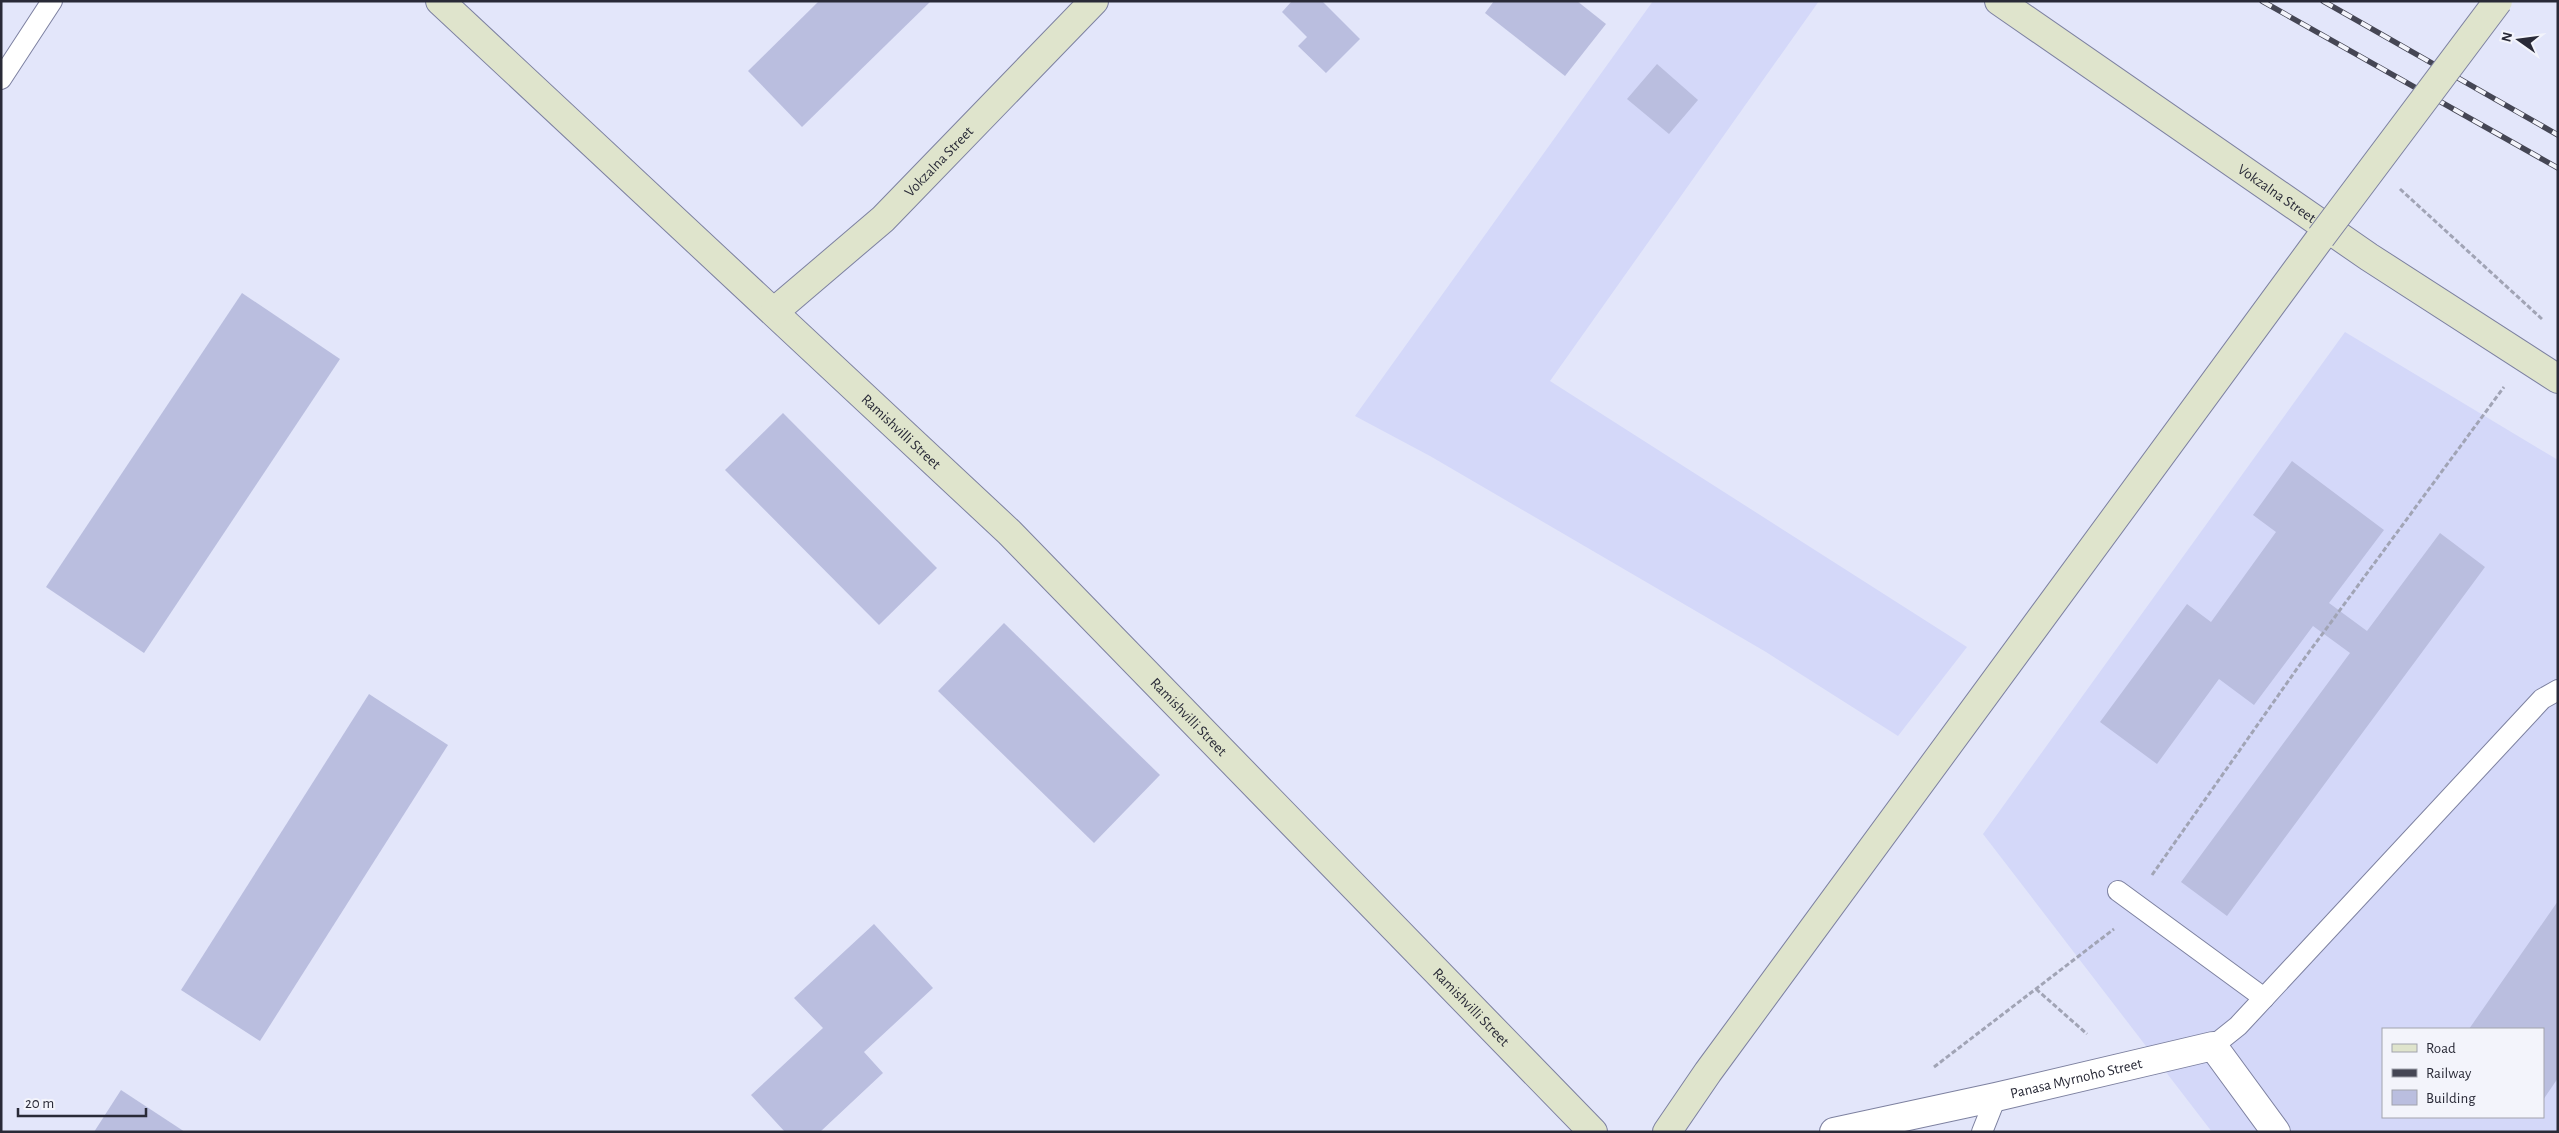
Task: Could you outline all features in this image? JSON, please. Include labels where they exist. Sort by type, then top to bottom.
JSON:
[{"type":"street","name":"Ramishvilli Street","points":[[440,1],[1009,532],[1593,1132]]},
{"type":"street","name":"Vokzalna Street","points":[[775,312],[884,220],[1094,1]]},
{"type":"street","name":"Vokzalna Street","points":[[1999,1],[2369,257],[2558,379]]},
{"type":"street","points":[[1667,1132],[1708,1072],[2315,245],[2498,1]]},
{"type":"street","points":[[2212,1046],[2276,1132]]},
{"type":"street","name":"Panasa Myrnoho Street","points":[[1834,1132],[1996,1097],[2212,1046]]},
{"type":"lane","points":[[1,79],[8,54],[52,1]]},
{"type":"lane","points":[[2212,1046],[2238,1026],[2542,699],[2558,690]]},
{"type":"lane","points":[[2126,896],[2264,998]]},
{"type":"lane","points":[[1982,1132],[1996,1097]]},
{"type":"path","points":[[2398,188],[2542,319]]},
{"type":"path","points":[[1934,1067],[2115,928],[2126,896],[2301,663],[2504,387]]},
{"type":"path","points":[[2036,989],[2087,1034]]},
{"type":"shaded area","points":[[1653,1],[1819,1],[1550,381],[1967,647],[1898,736],[1766,652],[1430,456],[1355,416]]},
{"type":"shaded area","points":[[2345,332],[2558,460],[2558,1132],[2212,1132],[1983,834]]},
{"type":"building","points":[[819,1],[931,1],[802,127],[748,71]]},
{"type":"building","points":[[1292,1],[1322,1],[1360,39],[1326,73],[1298,46],[1307,37],[1282,12]]},
{"type":"building","points":[[1494,1],[1577,1],[1606,24],[1565,76],[1485,13]]},
{"type":"building","points":[[1657,64],[1698,100],[1669,134],[1627,99]]},
{"type":"building","points":[[242,293],[340,359],[144,653],[46,587]]},
{"type":"building","points":[[783,413],[937,568],[879,625],[725,470]]},
{"type":"building","points":[[2292,461],[2384,530],[2329,603],[2367,631],[2440,533],[2485,567],[2227,916],[2181,882],[2350,653],[2313,626],[2254,705],[2219,679],[2157,764],[2100,722],[2187,604],[2211,622],[2276,532],[2253,515]]},
{"type":"building","points":[[1004,623],[1160,775],[1094,843],[938,691]]},
{"type":"building","points":[[369,694],[448,745],[260,1041],[181,990]]},
{"type":"building","points":[[2558,901],[2558,1078],[2544,1099],[2544,1028],[2470,1028]]},
{"type":"building","points":[[874,924],[933,988],[864,1052],[883,1073],[820,1132],[785,1132],[751,1095],[823,1028],[794,998]]},
{"type":"building","points":[[121,1090],[185,1132],[94,1132]]},
{"type":"railway","points":[[2262,1],[2558,168]]},
{"type":"railway","points":[[2323,1],[2558,135]]}]
